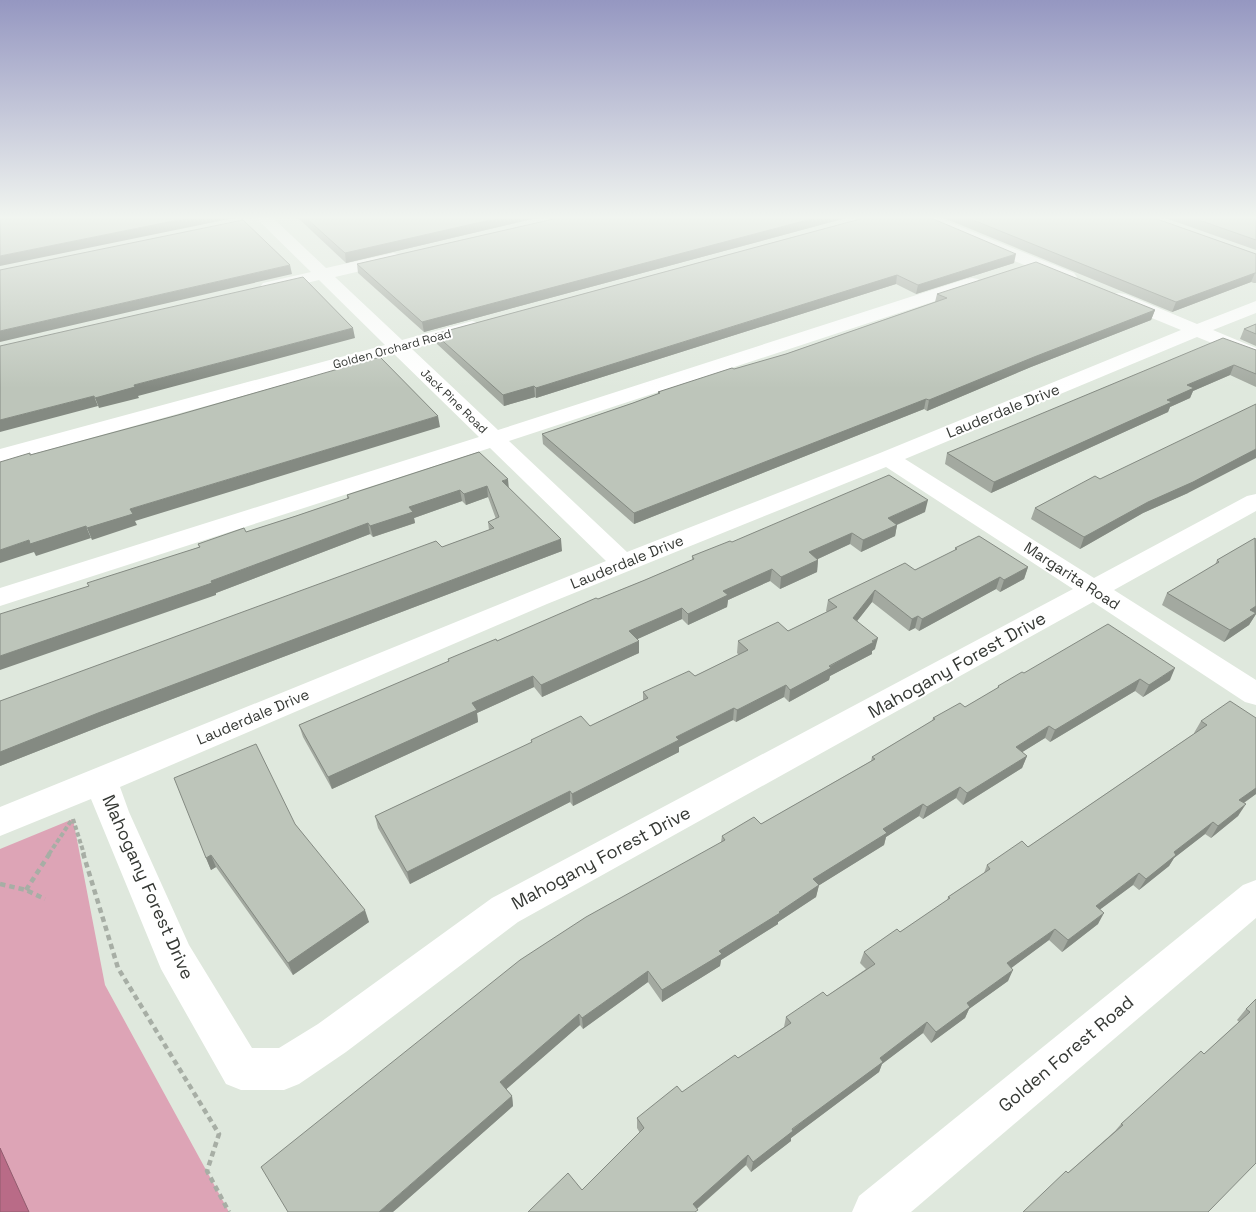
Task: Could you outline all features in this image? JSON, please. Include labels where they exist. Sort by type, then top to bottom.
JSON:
[{"type":"street","points":[[256,290],[324,275]]},
{"type":"street","name":"Jack Pine Road","points":[[324,275],[623,563]]},
{"type":"street","points":[[0,597],[494,439],[996,275]]},
{"type":"street","points":[[1062,275],[1080,282]]},
{"type":"street","points":[[1106,293],[1256,355]]},
{"type":"street","name":"Lauderdale Drive","points":[[0,822],[623,563],[888,458],[1256,306]]},
{"type":"street","name":"Golden Orchard Road","points":[[0,456],[491,322]]},
{"type":"street","name":"Margarita Road","points":[[888,458],[1256,694]]},
{"type":"street","name":"Mahogany Forest Drive","points":[[101,781],[112,812],[175,957],[241,1070],[284,1069],[332,1038],[505,910],[1256,501]]},
{"type":"street","name":"Golden Forest Road","points":[[876,1212],[1256,896]]},
{"type":"path","points":[[26,890],[73,819],[118,968],[219,1134],[207,1171],[229,1212]]},
{"type":"path","points":[[0,884],[26,890],[45,899]]},
{"type":"shaded area","points":[[73,819],[105,985],[229,1212],[0,1212],[0,849]]},
{"type":"shaded area","points":[[0,1148],[29,1212],[0,1212]]},
{"type":"building","points":[[0,275],[248,275],[0,331]]},
{"type":"building","points":[[369,275],[601,275],[422,322]]},
{"type":"building","points":[[655,275],[951,275],[918,285],[897,275],[536,388],[534,386],[503,395],[435,334]]},
{"type":"building","points":[[997,275],[1067,275],[1155,310],[929,400],[926,399],[634,513],[542,434],[660,393],[658,392],[732,368],[786,354],[947,298],[937,294]]},
{"type":"building","points":[[1108,275],[1252,275],[1176,302]]},
{"type":"building","points":[[303,277],[353,328],[134,385],[135,387],[95,398],[94,396],[0,420],[0,346]]},
{"type":"building","points":[[1256,324],[1256,334],[1244,329]]},
{"type":"building","points":[[1223,338],[1256,350],[1256,374],[1234,365],[1187,385],[1194,388],[1167,400],[1172,402],[994,482],[947,453]]},
{"type":"building","points":[[380,357],[438,416],[130,509],[133,514],[87,528],[86,526],[30,544],[29,540],[0,550],[0,462],[178,415]]},
{"type":"building","points":[[1256,404],[1256,449],[1193,482],[1148,502],[1084,537],[1035,508],[1095,476],[1100,479]]},
{"type":"building","points":[[479,452],[508,479],[502,481],[561,539],[98,713],[0,752],[0,701],[436,541],[442,547],[494,528],[488,522],[499,517],[487,486],[464,494],[460,490],[409,507],[413,512],[370,526],[368,523],[211,581],[212,583],[0,656],[0,614],[89,586],[87,583],[200,547],[198,544],[244,528],[246,532],[296,516],[349,498],[347,495]]},
{"type":"building","points":[[889,475],[928,500],[888,518],[897,525],[863,540],[852,533],[809,552],[818,560],[781,577],[772,569],[723,591],[728,595],[688,614],[682,608],[629,631],[639,641],[541,685],[533,676],[472,703],[477,710],[328,777],[299,725],[449,661],[448,659],[496,639],[497,641],[596,598],[598,599],[645,580],[694,559],[692,556],[730,541],[732,542]]},
{"type":"building","points":[[979,536],[1028,567],[1004,580],[1000,577],[922,619],[918,616],[912,619],[875,590],[853,618],[878,638],[829,666],[831,668],[790,690],[786,685],[737,710],[734,708],[676,737],[679,740],[572,794],[570,791],[407,872],[375,816],[532,742],[531,740],[581,716],[590,726],[648,698],[643,692],[689,671],[695,676],[748,650],[738,641],[778,622],[788,631],[837,607],[828,600],[905,563],[915,570]]},
{"type":"building","points":[[1255,538],[1256,606],[1250,610],[1256,613],[1230,630],[1167,593],[1219,562],[1217,560]]},
{"type":"building","points":[[1108,624],[1175,668],[1149,685],[1140,679],[1055,730],[1049,726],[1016,747],[1027,756],[967,793],[960,787],[927,807],[923,804],[883,829],[887,833],[813,879],[819,885],[780,913],[719,951],[722,954],[662,990],[648,971],[582,1018],[579,1014],[500,1082],[512,1096],[379,1212],[288,1212],[261,1167],[520,960],[586,917],[725,840],[722,836],[754,817],[761,824],[875,759],[872,757],[935,719],[933,718],[960,703],[965,707],[1022,672],[1024,673]]},
{"type":"building","points":[[1230,701],[1256,718],[1256,788],[1239,800],[1246,804],[1218,826],[1213,822],[1174,852],[1176,855],[1146,879],[1139,873],[1096,906],[1104,913],[1068,940],[1055,929],[1007,963],[1013,970],[967,1003],[970,1007],[936,1032],[927,1022],[880,1058],[883,1062],[792,1129],[793,1131],[753,1162],[748,1155],[693,1204],[698,1210],[695,1212],[528,1212],[568,1173],[582,1190],[644,1128],[637,1118],[677,1086],[682,1092],[735,1055],[738,1058],[791,1023],[786,1017],[823,992],[827,996],[875,964],[864,952],[897,929],[900,932],[950,898],[948,897],[990,869],[987,865],[1022,841],[1028,847],[1207,725],[1201,721]]},
{"type":"building","points":[[256,744],[295,824],[365,910],[288,963],[211,855],[206,858],[174,778]]},
{"type":"building","points":[[1256,999],[1256,1163],[1208,1212],[1023,1212],[1066,1171],[1068,1173],[1123,1125],[1121,1124],[1201,1051],[1204,1054],[1250,1012],[1246,1009]]}]
